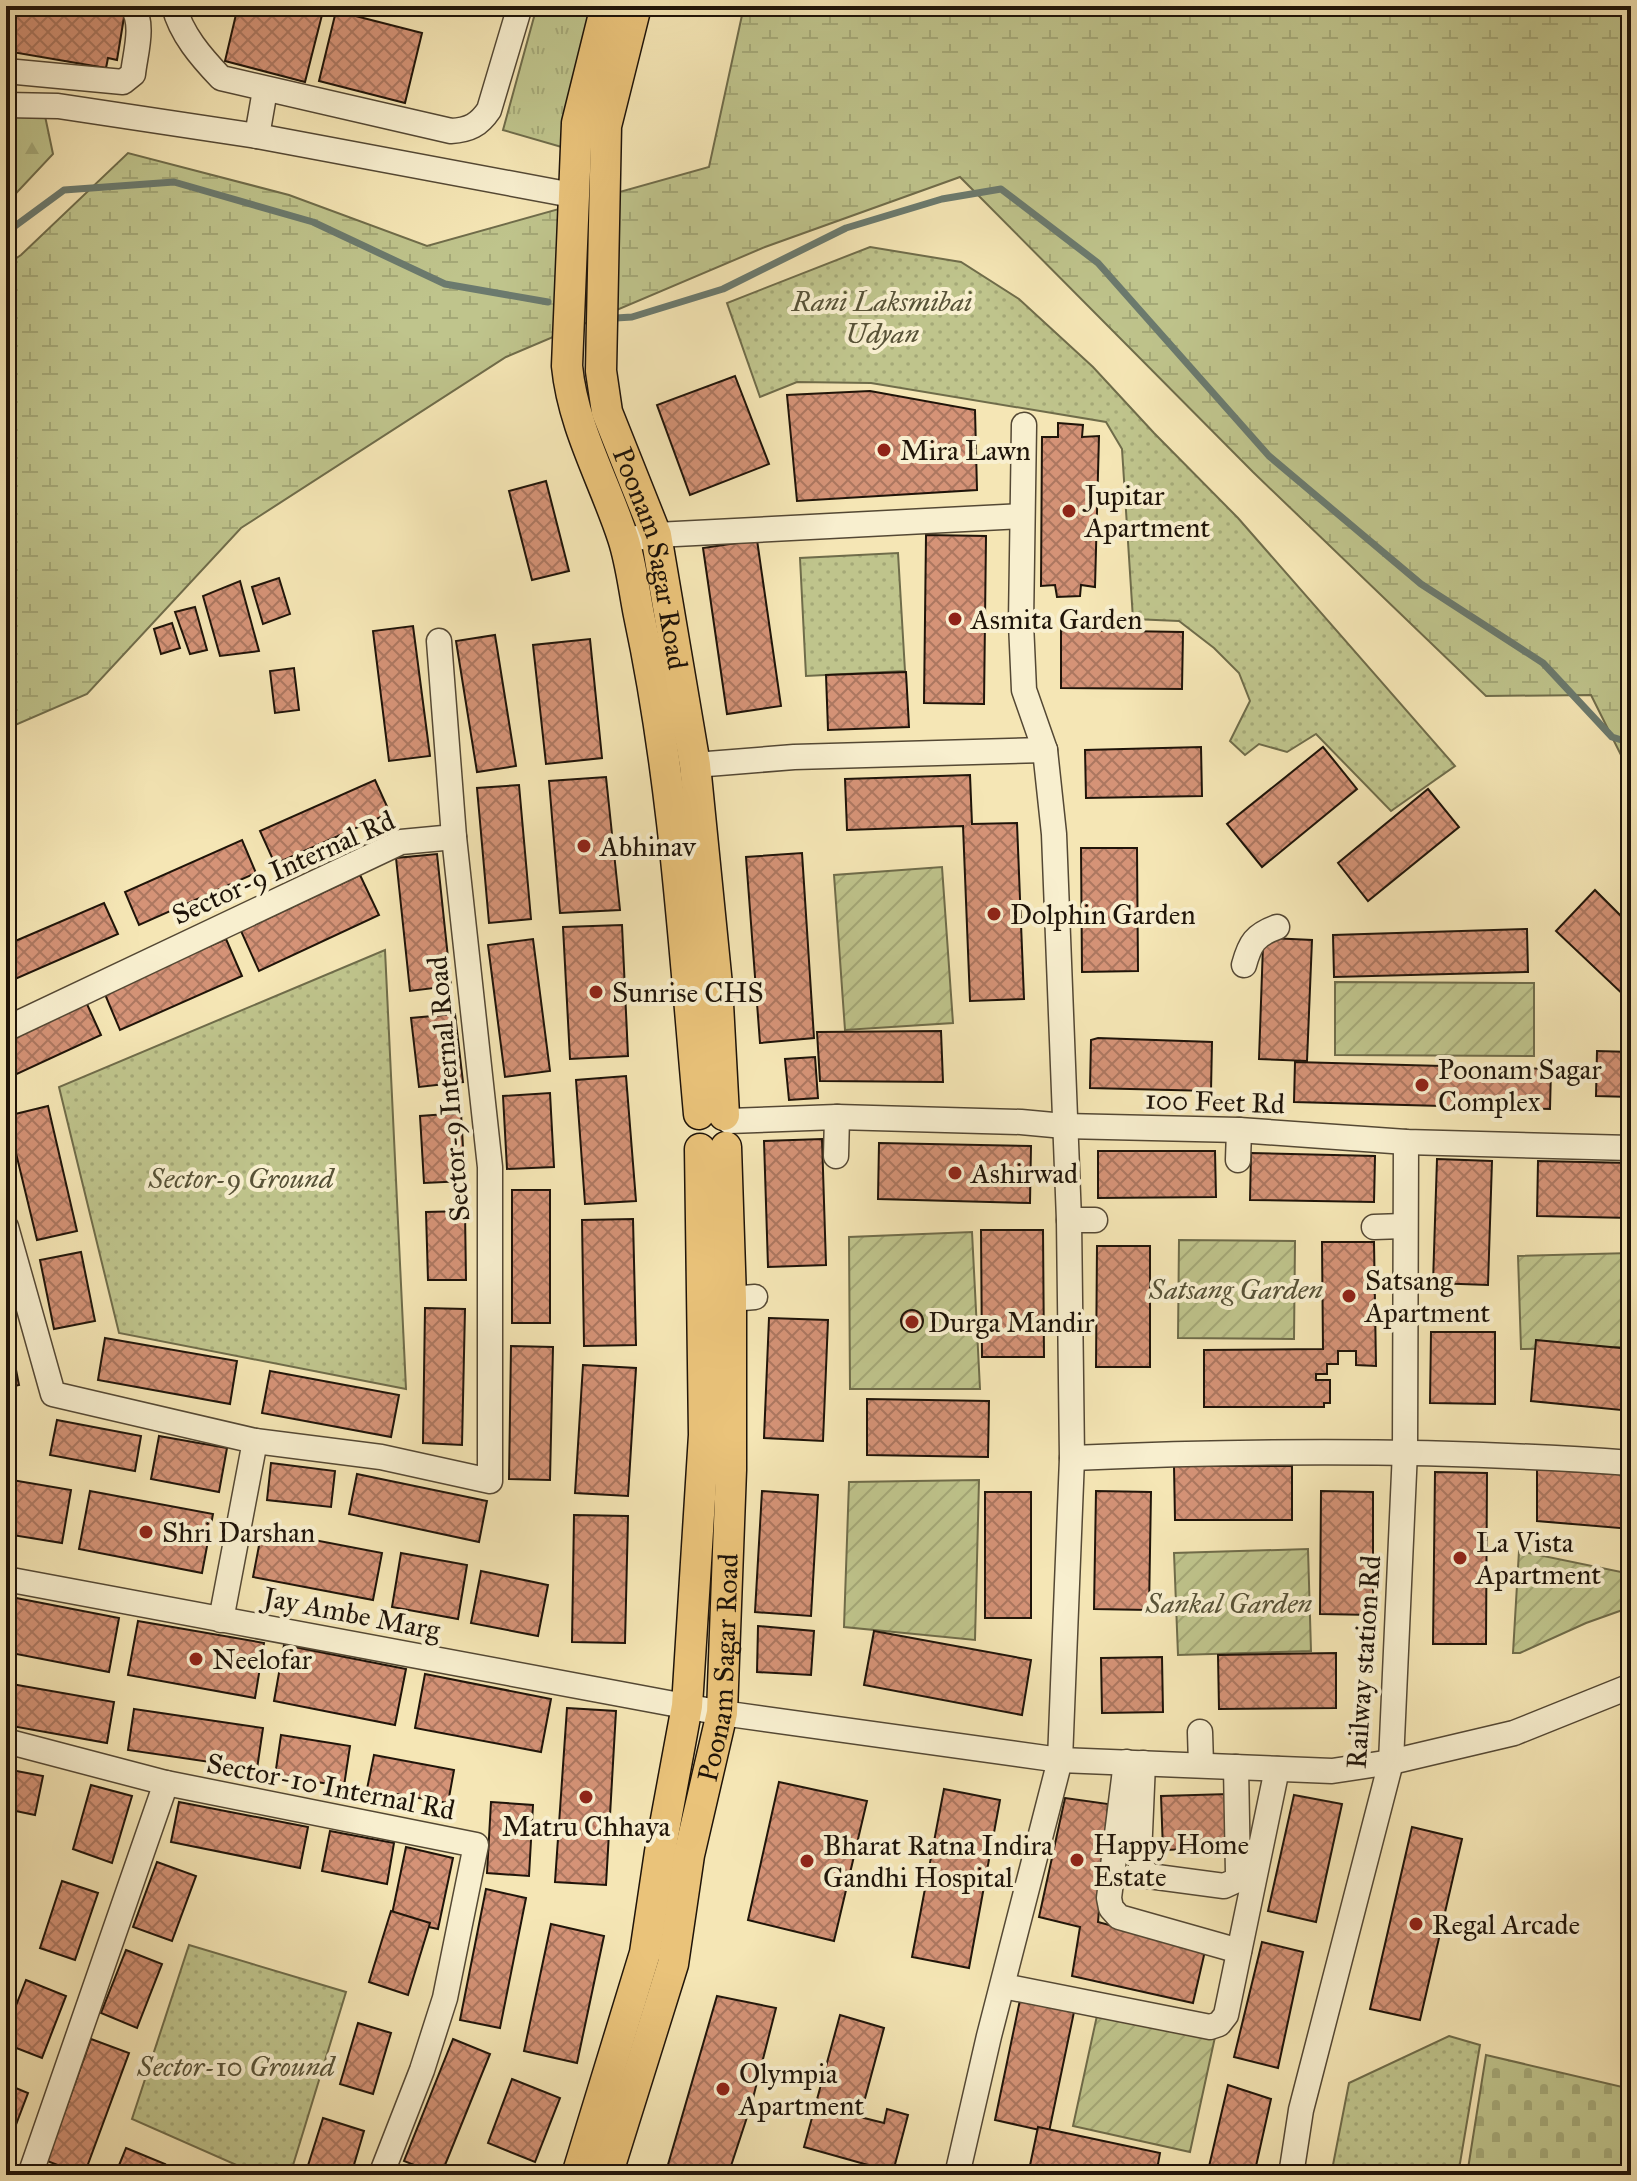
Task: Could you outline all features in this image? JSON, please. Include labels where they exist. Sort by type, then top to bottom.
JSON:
[{"type":"main road","name":"Poonam Sagar Road","points":[[606,6],[577,123],[567,366],[576,418],[624,540],[663,745],[716,1129],[743,1298],[731,1470],[722,1713],[689,1855],[673,1964],[607,2175]]},
{"type":"main road","name":"Poonam Sagar Road","points":[[577,2175],[645,1953],[687,1706],[704,1435],[716,1129],[717,985],[695,765],[656,535],[607,412],[601,371],[606,126],[636,6]]},
{"type":"street","points":[[6,71],[123,82],[133,74],[139,25],[137,12],[132,6]]},
{"type":"street","points":[[172,12],[206,63],[221,78],[451,131],[473,127],[482,121],[489,110],[520,6]]},
{"type":"street","points":[[257,136],[265,90]]},
{"type":"street","points":[[6,105],[58,106],[257,136],[573,209]]},
{"type":"street","points":[[957,2175],[1060,1760],[1069,1220],[1054,834],[1045,750],[1024,690],[1021,623],[1024,425]]},
{"type":"street","points":[[624,540],[656,535],[1022,516]]},
{"type":"street","points":[[439,641],[454,837]]},
{"type":"street","points":[[695,765],[794,757],[1045,750]]},
{"type":"street","name":"Sector-9 Internal Rd","points":[[6,1029],[401,842],[454,837]]},
{"type":"street","name":"Sector-9 Internal Road","points":[[255,1441],[381,1457],[490,1481],[490,1167],[454,837]]},
{"type":"street","points":[[1244,965],[1250,942],[1260,933],[1277,927]]},
{"type":"street","name":"100 Feet Rd","points":[[716,1129],[796,1119],[1020,1111],[1064,1126],[1239,1130],[1406,1142],[1631,1148]]},
{"type":"street","points":[[836,1156],[837,1117]]},
{"type":"street","points":[[1238,1160],[1239,1130]]},
{"type":"street","name":"Railway station Rd","points":[[1291,2175],[1301,2110],[1391,1762],[1405,1451],[1397,1406],[1406,1142]]},
{"type":"street","points":[[1069,1220],[1095,1220]]},
{"type":"street","points":[[6,1227],[53,1394],[255,1441],[221,1620]]},
{"type":"street","points":[[1374,1234],[1404,1234]]},
{"type":"street","points":[[1064,1473],[1187,1445],[1529,1455],[1631,1463]]},
{"type":"street","name":"Jay Ambe Marg","points":[[6,1579],[722,1713],[1060,1760],[1332,1771],[1391,1762],[1514,1733],[1631,1686]]},
{"type":"street","points":[[1200,1732],[1201,1765]]},
{"type":"street","name":"Sector-10 Internal Rd","points":[[6,1741],[166,1783],[476,1845],[445,1998],[422,2070],[381,2175]]},
{"type":"street","points":[[1134,1763],[1142,1868],[1149,1876],[1224,1886],[1235,1881],[1238,1874],[1236,1767]]},
{"type":"street","points":[[1134,1763],[1109,1898],[1111,1908],[1119,1917],[1239,1951]]},
{"type":"street","points":[[1003,1986],[1210,2027],[1219,2024],[1226,2015],[1277,1769]]},
{"type":"street","name":"Sector-10 Internal Rd","points":[[30,2175],[166,1783]]},
{"type":"green space","points":[[537,6],[605,6],[565,148],[503,130]]},
{"type":"green space","points":[[744,6],[1631,6],[1631,775],[1591,695],[1486,696],[1253,472],[960,177],[765,247],[506,357],[241,528],[87,694],[6,729],[6,265],[21,255],[128,153],[289,195],[427,246],[709,167]]},
{"type":"green space","points":[[6,114],[45,116],[53,154],[6,204]]},
{"type":"green space","name":"Rani Laksmibai Udyan","points":[[870,247],[961,262],[1019,299],[1093,367],[1238,518],[1455,766],[1391,811],[1316,734],[1287,752],[1259,744],[1245,755],[1230,741],[1250,701],[1239,673],[1214,648],[1179,621],[1133,619],[1122,449],[1106,422],[871,383],[797,382],[760,397],[727,303]]},
{"type":"green space","points":[[898,553],[905,671],[806,676],[800,558]]},
{"type":"green space","points":[[942,867],[953,1023],[845,1030],[834,875]]},
{"type":"green space","name":"Sector-9 Ground","points":[[385,950],[406,1389],[119,1333],[59,1087]]},
{"type":"green space","points":[[1335,982],[1534,983],[1534,1056],[1335,1055]]},
{"type":"green space","points":[[972,1232],[980,1389],[850,1389],[849,1237]]},
{"type":"green space","name":"Satsang Garden","points":[[1179,1240],[1295,1241],[1294,1339],[1178,1338]]},
{"type":"green space","points":[[1631,1253],[1631,1347],[1521,1349],[1518,1256]]},
{"type":"green space","points":[[979,1480],[975,1640],[844,1627],[849,1482]]},
{"type":"green space","name":"Sankal Garden","points":[[1308,1549],[1311,1651],[1178,1655],[1174,1553]]},
{"type":"green space","points":[[1519,1551],[1631,1574],[1631,1607],[1586,1623],[1520,1653],[1513,1653]]},
{"type":"green space","name":"Sector-10 Ground","points":[[189,1945],[346,1992],[290,2175],[259,2175],[132,2119]]},
{"type":"green space","points":[[1098,2011],[1215,2037],[1190,2152],[1073,2126]]},
{"type":"green space","points":[[1449,2036],[1480,2045],[1458,2175],[1331,2175],[1349,2083]]},
{"type":"green space","points":[[1486,2055],[1631,2089],[1631,2175],[1467,2175]]},
{"type":"building","points":[[6,6],[99,6],[125,11],[117,60],[108,58],[106,68],[6,51]]},
{"type":"building","points":[[238,6],[303,6],[323,11],[305,82],[225,61]]},
{"type":"building","points":[[336,11],[422,33],[405,103],[319,81]]},
{"type":"building","points":[[735,376],[769,464],[690,495],[657,405]]},
{"type":"building","name":"Mira Lawn","points":[[870,391],[975,410],[977,490],[797,501],[787,395]]},
{"type":"building","name":"Jupitar Apartment","points":[[1058,423],[1083,425],[1082,437],[1099,436],[1095,587],[1081,585],[1080,596],[1057,597],[1055,585],[1041,586],[1042,437],[1058,437]]},
{"type":"building","points":[[546,481],[569,571],[532,580],[509,491]]},
{"type":"building","name":"Asmita Garden","points":[[926,535],[986,536],[984,704],[924,703]]},
{"type":"building","points":[[757,540],[781,706],[727,714],[703,548]]},
{"type":"building","points":[[279,578],[290,614],[263,624],[252,587]]},
{"type":"building","points":[[240,581],[259,651],[220,656],[203,596]]},
{"type":"building","points":[[195,607],[207,650],[190,654],[175,612]]},
{"type":"building","points":[[172,623],[180,648],[161,654],[154,629]]},
{"type":"building","points":[[413,626],[430,756],[389,761],[373,631]]},
{"type":"building","points":[[1061,630],[1183,632],[1182,689],[1061,688]]},
{"type":"building","points":[[495,635],[516,766],[477,772],[456,641]]},
{"type":"building","points":[[590,639],[602,758],[546,764],[533,645]]},
{"type":"building","points":[[294,668],[299,710],[275,713],[270,671]]},
{"type":"building","points":[[906,672],[909,727],[828,730],[826,675]]},
{"type":"building","points":[[1201,747],[1202,796],[1086,798],[1085,750]]},
{"type":"building","points":[[1323,747],[1357,789],[1262,867],[1227,824]]},
{"type":"building","name":"Dolphin Garden","points":[[970,775],[972,824],[1017,823],[1024,999],[970,1001],[963,826],[847,830],[845,779]]},
{"type":"building","name":"Abhinav","points":[[606,777],[620,910],[560,913],[549,781]]},
{"type":"building","points":[[375,780],[390,813],[275,864],[260,831]]},
{"type":"building","points":[[519,785],[531,919],[489,923],[477,788]]},
{"type":"building","points":[[1428,789],[1459,827],[1368,901],[1338,863]]},
{"type":"building","points":[[242,840],[256,873],[139,925],[125,892]]},
{"type":"building","points":[[1081,848],[1137,848],[1138,971],[1082,972]]},
{"type":"building","points":[[802,853],[814,1038],[760,1043],[746,857]]},
{"type":"building","points":[[437,854],[451,986],[410,991],[396,858]]},
{"type":"building","points":[[360,875],[379,915],[259,971],[241,931]]},
{"type":"building","points":[[1595,890],[1631,926],[1631,1002],[1556,931]]},
{"type":"building","points":[[104,903],[118,934],[6,983],[6,945]]},
{"type":"building","name":"Sunrise CHS","points":[[622,925],[628,1056],[570,1059],[563,927]]},
{"type":"building","name":"Poonam Sagar Complex","points":[[1527,929],[1528,972],[1334,977],[1333,935]]},
{"type":"building","points":[[1268,938],[1312,940],[1307,1061],[1259,1059],[1263,945]]},
{"type":"building","points":[[226,939],[242,976],[120,1030],[104,992]]},
{"type":"building","points":[[533,939],[550,1071],[505,1077],[488,945]]},
{"type":"building","points":[[86,1002],[101,1035],[6,1079],[6,1040]]},
{"type":"building","points":[[455,1014],[463,1082],[419,1087],[411,1018]]},
{"type":"building","points":[[941,1031],[943,1082],[820,1081],[817,1032]]},
{"type":"building","points":[[1091,1040],[1212,1042],[1211,1091],[1090,1088]]},
{"type":"building","points":[[1597,1051],[1631,1052],[1631,1097],[1596,1096]]},
{"type":"building","points":[[815,1057],[818,1098],[789,1100],[785,1059]]},
{"type":"building","name":"Poonam Sagar Complex","points":[[1295,1062],[1551,1069],[1550,1109],[1294,1102]]},
{"type":"building","points":[[626,1076],[636,1201],[585,1204],[576,1080]]},
{"type":"building","points":[[550,1093],[554,1167],[507,1169],[503,1096]]},
{"type":"building","points":[[48,1106],[77,1231],[37,1240],[7,1116]]},
{"type":"building","points":[[461,1113],[465,1181],[424,1183],[420,1116]]},
{"type":"building","points":[[822,1139],[826,1265],[768,1267],[764,1141]]},
{"type":"building","name":"Ashirwad","points":[[879,1143],[1031,1146],[1030,1203],[878,1199]]},
{"type":"building","points":[[1098,1151],[1215,1151],[1216,1197],[1098,1198]]},
{"type":"building","points":[[1251,1153],[1375,1156],[1374,1202],[1250,1200]]},
{"type":"building","points":[[1437,1159],[1492,1161],[1488,1285],[1433,1283]]},
{"type":"building","points":[[1538,1161],[1631,1163],[1631,1218],[1537,1216]]},
{"type":"building","points":[[512,1190],[550,1190],[550,1323],[512,1323]]},
{"type":"building","points":[[465,1211],[466,1280],[428,1280],[426,1212]]},
{"type":"building","points":[[633,1219],[636,1345],[584,1346],[582,1220]]},
{"type":"building","points":[[981,1230],[1043,1230],[1044,1357],[982,1357]]},
{"type":"building","name":"Satsang Apartment","points":[[1322,1242],[1374,1242],[1376,1366],[1356,1365],[1356,1351],[1338,1351],[1338,1364],[1327,1364],[1327,1374],[1316,1374],[1316,1380],[1330,1380],[1330,1403],[1324,1403],[1324,1407],[1204,1407],[1204,1350],[1323,1349]]},
{"type":"building","points":[[1097,1246],[1150,1246],[1150,1367],[1096,1367]]},
{"type":"building","points":[[81,1252],[95,1321],[54,1329],[40,1260]]},
{"type":"building","points":[[425,1308],[465,1309],[462,1445],[423,1443]]},
{"type":"building","name":"Durga Mandir","points":[[912,1310],[920,1313],[923,1321],[920,1329],[912,1332],[904,1329],[901,1321],[904,1313]]},
{"type":"building","points":[[769,1318],[828,1320],[823,1441],[764,1438]]},
{"type":"building","points":[[6,1319],[19,1385],[6,1388]]},
{"type":"building","points":[[1431,1332],[1495,1332],[1495,1404],[1430,1403]]},
{"type":"building","points":[[105,1338],[237,1361],[230,1404],[98,1380]]},
{"type":"building","points":[[1536,1340],[1631,1349],[1631,1411],[1531,1401]]},
{"type":"building","points":[[511,1346],[553,1347],[550,1480],[509,1479]]},
{"type":"building","points":[[583,1365],[636,1368],[628,1496],[575,1493]]},
{"type":"building","points":[[270,1371],[399,1395],[391,1437],[262,1413]]},
{"type":"building","points":[[867,1399],[989,1401],[988,1457],[867,1455]]},
{"type":"building","points":[[57,1420],[141,1436],[135,1471],[50,1455]]},
{"type":"building","points":[[159,1436],[227,1448],[219,1492],[151,1479]]},
{"type":"building","points":[[271,1463],[335,1471],[331,1507],[267,1500]]},
{"type":"building","points":[[1174,1466],[1292,1466],[1292,1520],[1175,1520]]},
{"type":"building","points":[[1537,1469],[1631,1475],[1631,1529],[1537,1521]]},
{"type":"building","name":"La Vista Apartment","points":[[1435,1472],[1487,1473],[1486,1644],[1433,1644]]},
{"type":"building","points":[[357,1474],[487,1501],[479,1542],[349,1514]]},
{"type":"building","points":[[6,1479],[71,1490],[62,1543],[6,1534]]},
{"type":"building","name":"Shri Darshan","points":[[90,1491],[213,1514],[202,1573],[79,1549]]},
{"type":"building","points":[[762,1491],[818,1495],[811,1616],[755,1612]]},
{"type":"building","points":[[1096,1491],[1151,1492],[1149,1610],[1094,1609]]},
{"type":"building","points":[[1321,1491],[1373,1492],[1373,1615],[1320,1614]]},
{"type":"building","points":[[985,1492],[1031,1492],[1031,1618],[985,1618]]},
{"type":"building","points":[[574,1515],[628,1516],[625,1643],[572,1642]]},
{"type":"building","points":[[262,1530],[382,1553],[373,1600],[253,1577]]},
{"type":"building","points":[[401,1553],[467,1565],[458,1619],[392,1607]]},
{"type":"building","points":[[481,1571],[548,1585],[538,1636],[471,1623]]},
{"type":"building","points":[[6,1596],[119,1618],[109,1672],[6,1652]]},
{"type":"building","name":"Neelofar","points":[[138,1621],[264,1643],[255,1698],[128,1675]]},
{"type":"building","points":[[758,1626],[814,1631],[811,1675],[757,1672]]},
{"type":"building","points":[[874,1631],[1031,1660],[1022,1715],[864,1685]]},
{"type":"building","points":[[284,1645],[406,1669],[395,1725],[274,1701]]},
{"type":"building","points":[[1336,1653],[1336,1708],[1219,1709],[1218,1655]]},
{"type":"building","points":[[1162,1657],[1163,1712],[1102,1713],[1101,1658]]},
{"type":"building","points":[[425,1674],[551,1699],[541,1752],[415,1728]]},
{"type":"building","points":[[6,1683],[114,1702],[107,1743],[6,1725]]},
{"type":"building","name":"Matru Chhaya","points":[[567,1708],[616,1711],[606,1885],[555,1882]]},
{"type":"building","points":[[134,1709],[263,1728],[257,1769],[128,1750]]},
{"type":"building","points":[[281,1735],[350,1746],[344,1786],[275,1776]]},
{"type":"building","points":[[374,1755],[454,1770],[448,1803],[367,1789]]},
{"type":"building","points":[[6,1769],[43,1776],[35,1815],[6,1809]]},
{"type":"building","name":"Bharat Ratna Indira Gandhi Hospital","points":[[779,1782],[867,1801],[834,1941],[748,1920]]},
{"type":"building","points":[[91,1785],[132,1796],[112,1863],[73,1849]]},
{"type":"building","points":[[944,1789],[1000,1800],[969,1968],[912,1957]]},
{"type":"building","name":"Happy Home Estate","points":[[1229,1794],[1230,1848],[1163,1850],[1161,1796]]},
{"type":"building","name":"Happy Home Estate","points":[[1294,1795],[1342,1804],[1316,1922],[1268,1911]]},
{"type":"building","name":"Happy Home Estate","points":[[1065,1798],[1108,1804],[1098,1922],[1205,1951],[1193,2003],[1072,1976],[1080,1927],[1039,1917]]},
{"type":"building","points":[[179,1802],[308,1827],[300,1868],[171,1842]]},
{"type":"building","points":[[491,1802],[533,1805],[529,1876],[487,1873]]},
{"type":"building","name":"Regal Arcade","points":[[1412,1827],[1462,1839],[1420,2020],[1370,2009]]},
{"type":"building","points":[[330,1831],[394,1843],[387,1884],[322,1871]]},
{"type":"building","points":[[406,1847],[453,1858],[438,1929],[391,1919]]},
{"type":"building","points":[[157,1862],[196,1876],[172,1941],[133,1927]]},
{"type":"building","points":[[62,1881],[98,1893],[75,1960],[40,1948]]},
{"type":"building","points":[[486,1889],[526,1898],[500,2028],[460,2020]]},
{"type":"building","points":[[391,1911],[430,1923],[408,1995],[369,1982]]},
{"type":"building","points":[[551,1924],[604,1936],[577,2063],[524,2051]]},
{"type":"building","name":"Happy Home Estate","points":[[1262,1942],[1303,1952],[1278,2068],[1234,2057]]},
{"type":"building","points":[[126,1950],[162,1964],[137,2028],[101,2013]]},
{"type":"building","points":[[26,1980],[66,1996],[42,2058],[6,2044],[6,2031]]},
{"type":"building","name":"Olympia Apartment","points":[[717,1996],[776,2008],[752,2102],[728,2175],[665,2175]]},
{"type":"building","points":[[1020,2000],[1074,2012],[1049,2132],[995,2120]]},
{"type":"building","points":[[840,2015],[884,2028],[860,2117],[884,2123],[887,2109],[908,2115],[893,2172],[804,2147]]},
{"type":"building","points":[[358,2023],[391,2033],[373,2094],[340,2084]]},
{"type":"building","points":[[91,2039],[129,2053],[84,2175],[47,2161]]},
{"type":"building","points":[[453,2039],[490,2054],[439,2175],[404,2161]]},
{"type":"building","points":[[512,2079],[560,2098],[535,2162],[488,2143]]},
{"type":"building","points":[[6,2084],[28,2093],[6,2151]]},
{"type":"building","points":[[1228,2085],[1271,2099],[1254,2175],[1207,2175]]},
{"type":"building","points":[[323,2118],[364,2131],[351,2175],[305,2175]]},
{"type":"building","points":[[1038,2127],[1160,2153],[1156,2175],[1028,2175]]},
{"type":"building","points":[[126,2148],[165,2164],[160,2175],[115,2175]]},
{"type":"waterway","points":[[6,237],[11,229],[64,190],[174,182],[313,222],[445,284],[548,302]]},
{"type":"waterway","points":[[616,318],[632,317],[723,289],[846,228],[942,199],[1001,189],[1098,263],[1269,456],[1421,584],[1543,663],[1612,737],[1631,743]]},
{"type":"place","name":"Mira Lawn","points":[[884,450]]},
{"type":"place","name":"Jupitar Apartment","points":[[1069,511]]},
{"type":"place","name":"Asmita Garden","points":[[955,619]]},
{"type":"place","name":"Abhinav","points":[[584,846]]},
{"type":"place","name":"Dolphin Garden","points":[[994,914]]},
{"type":"place","name":"Sunrise CHS","points":[[596,992]]},
{"type":"place","name":"Poonam Sagar Complex","points":[[1422,1085]]},
{"type":"place","name":"Ashirwad","points":[[955,1173]]},
{"type":"place","name":"Satsang Apartment","points":[[1349,1296]]},
{"type":"place","name":"Durga Mandir","points":[[912,1322]]},
{"type":"place","name":"Shri Darshan","points":[[146,1532]]},
{"type":"place","name":"La Vista Apartment","points":[[1460,1558]]},
{"type":"place","name":"Neelofar","points":[[196,1659]]},
{"type":"place","name":"Matru Chhaya","points":[[586,1797]]},
{"type":"place","name":"Happy Home Estate","points":[[1077,1860]]},
{"type":"place","name":"Bharat Ratna Indira Gandhi Hospital","points":[[807,1861]]},
{"type":"place","name":"Regal Arcade","points":[[1416,1924]]},
{"type":"place","name":"Olympia Apartment","points":[[723,2089]]}]
